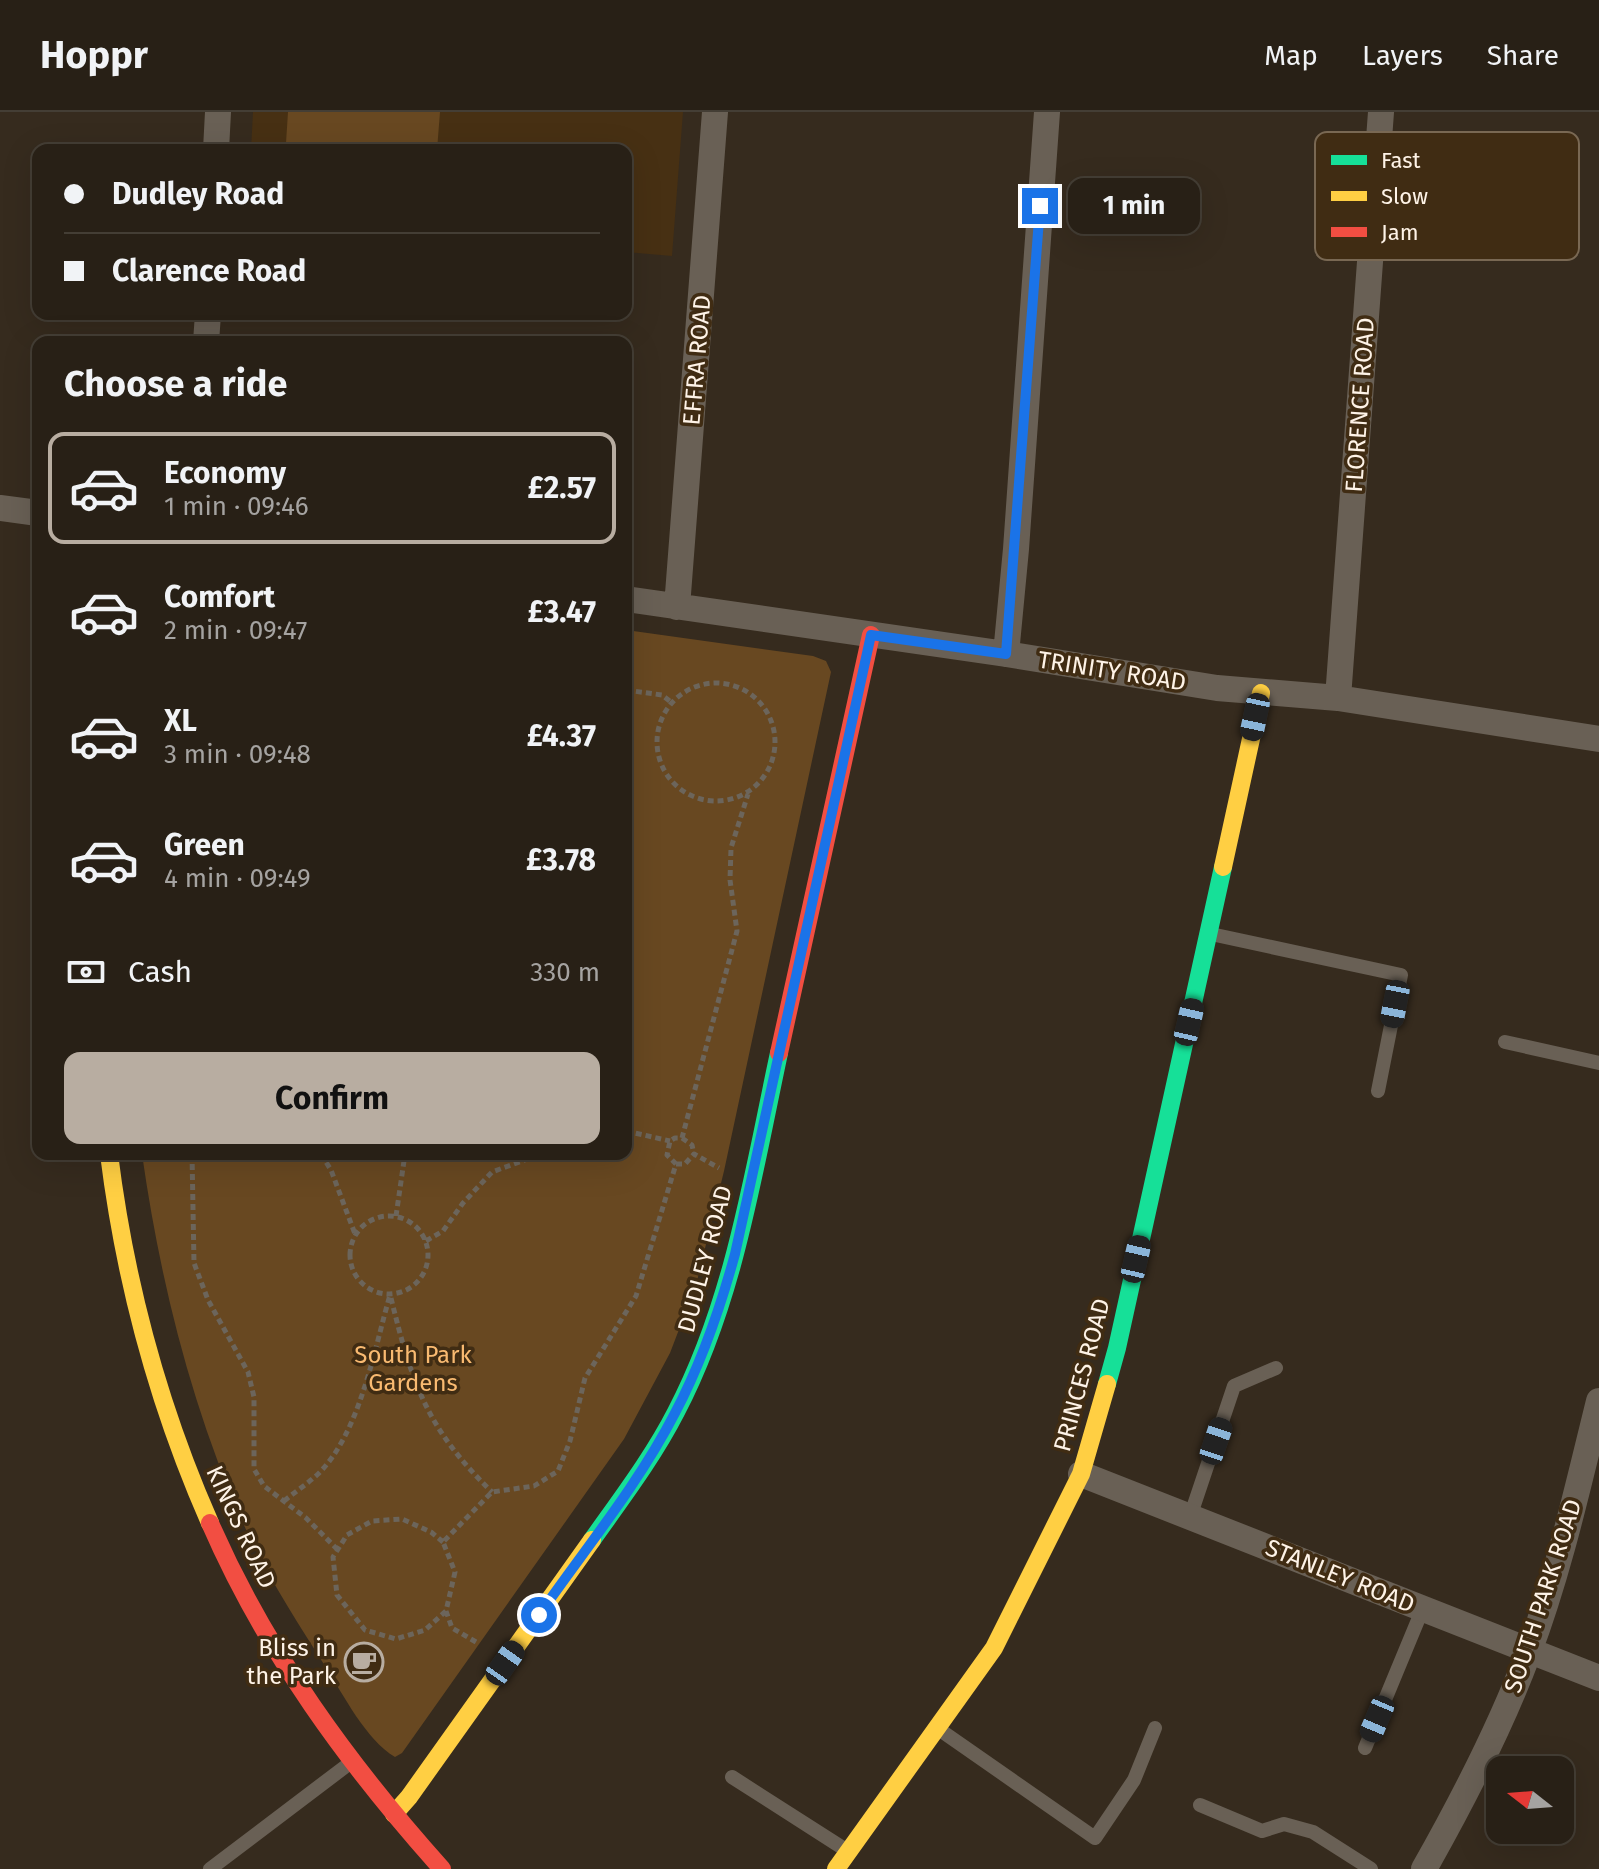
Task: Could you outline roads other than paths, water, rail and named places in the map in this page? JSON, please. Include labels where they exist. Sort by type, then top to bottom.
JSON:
[{"type":"street","points":[[216,144],[218,112]]},
{"type":"street","name":"EFFRA ROAD","points":[[677,607],[715,112]]},
{"type":"street","points":[[1006,654],[1047,112]]},
{"type":"street","name":"FLORENCE ROAD","points":[[1380,132],[1381,112]]},
{"type":"street","name":"FLORENCE ROAD","points":[[1338,698],[1370,260]]},
{"type":"street","points":[[0,508],[32,512]]},
{"type":"street","name":"TRINITY ROAD","points":[[632,600],[1217,688],[1338,698],[1599,739]]},
{"type":"street","name":"DUDLEY ROAD","points":[[394,1814],[651,1455],[702,1357],[735,1254],[871,635]]},
{"type":"street","name":"PRINCES ROAD","points":[[836,1869],[994,1648],[1081,1474],[1117,1348],[1261,693]]},
{"type":"street","name":"KINGS ROAD","points":[[110,1160],[122,1249],[157,1380],[192,1482],[242,1591],[351,1762],[439,1868]]},
{"type":"street","name":"SOUTH PARK ROAD","points":[[1424,1869],[1463,1799],[1529,1651],[1568,1528],[1599,1401]]},
{"type":"street","name":"STANLEY ROAD","points":[[1081,1474],[1599,1678]]},
{"type":"lane","points":[[1209,934],[1401,975],[1378,1091]]},
{"type":"lane","points":[[1505,1042],[1599,1063]]},
{"type":"lane","points":[[1190,1517],[1234,1386],[1276,1368]]},
{"type":"lane","points":[[1365,1748],[1423,1608]]},
{"type":"lane","points":[[938,1729],[1095,1838],[1134,1780],[1155,1728]]},
{"type":"lane","points":[[210,1869],[351,1762]]},
{"type":"lane","points":[[732,1777],[848,1851]]},
{"type":"lane","points":[[1200,1805],[1262,1831],[1284,1824],[1313,1832],[1371,1869]]},
{"type":"place","name":"Bliss in the Park","points":[[364,1662]]},
{"type":"park label","name":"South Park Gardens","points":[[413,1369]]}]
